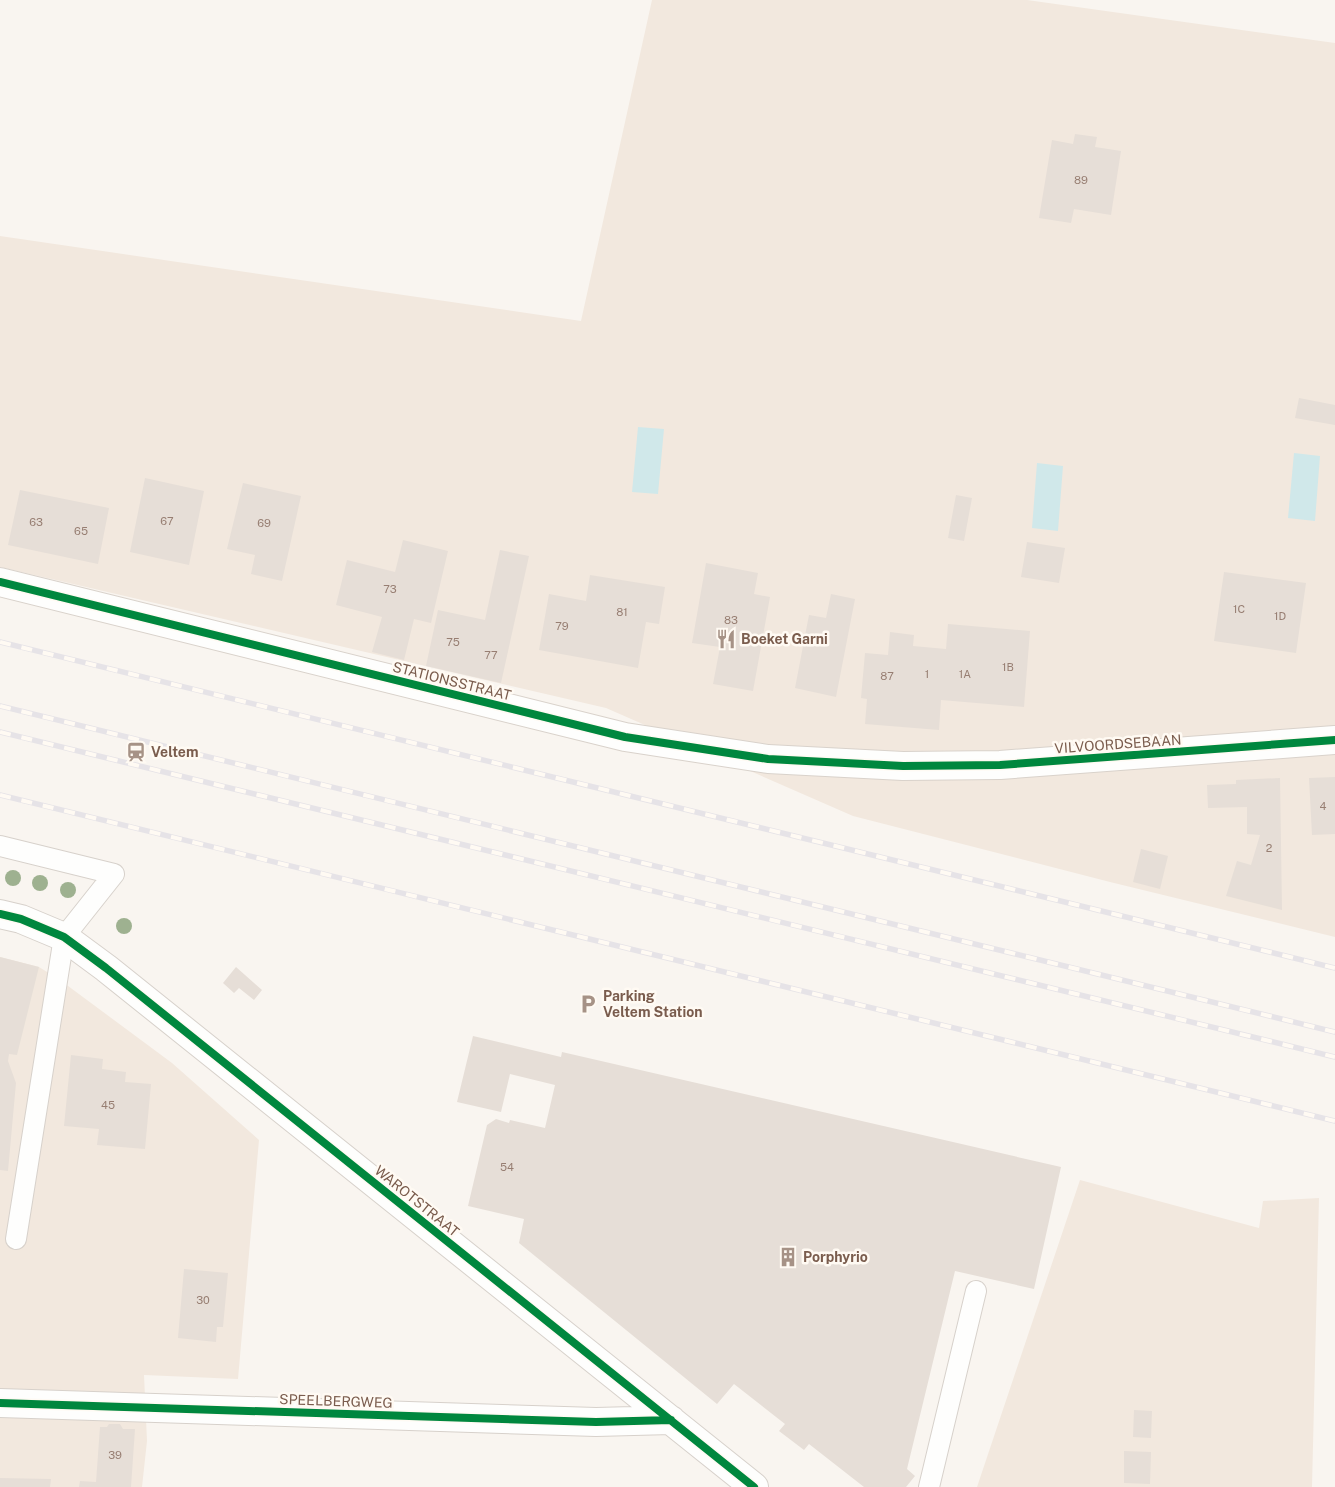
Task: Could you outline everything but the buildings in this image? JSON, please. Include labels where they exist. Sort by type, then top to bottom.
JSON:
[{"type":"street","name":"STATIONSSTRAAT","points":[[0,582],[625,737],[768,759],[903,766]]},
{"type":"street","name":"VILVOORDSEBAAN","points":[[903,766],[1000,765],[1335,740]]},
{"type":"street","name":"WAROTSTRAAT","points":[[0,914],[21,919],[64,937],[106,968],[754,1487]]},
{"type":"street","name":"SPEELBERGWEG","points":[[0,1402],[596,1422],[671,1420]]},
{"type":"lane","points":[[0,846],[114,874],[64,937],[16,1239]]},
{"type":"lane","points":[[929,1487],[976,1291]]},
{"type":"shaded area","points":[[652,0],[1027,0],[1335,43],[1335,937],[853,816],[606,708],[0,567],[0,236],[581,321]]},
{"type":"shaded area","points":[[0,957],[39,967],[60,980],[172,1063],[259,1140],[238,1379],[144,1375],[147,1441],[142,1487],[0,1487]]},
{"type":"shaded area","points":[[1080,1180],[1259,1228],[1263,1201],[1319,1198],[1312,1487],[977,1487]]},
{"type":"water","points":[[638,427],[664,429],[658,494],[632,492]]},
{"type":"water","points":[[1294,453],[1320,456],[1315,521],[1288,518]]},
{"type":"water","points":[[1037,463],[1063,466],[1058,531],[1032,528]]},
{"type":"railway","points":[[0,642],[1335,968]]},
{"type":"railway","points":[[0,706],[1335,1032]]},
{"type":"railway","points":[[0,732],[1335,1057]]},
{"type":"railway","points":[[0,795],[1335,1121]]},
{"type":"cycle path","points":[[0,582],[625,737],[768,759],[903,766],[1000,765],[1335,740]]},
{"type":"cycle path","points":[[0,914],[21,919],[64,937],[106,968],[754,1487]]},
{"type":"cycle path","points":[[0,1403],[596,1422],[671,1420]]},
{"type":"place","name":"Boeket Garni","points":[[726,639]]},
{"type":"place","name":"Veltem","points":[[136,752]]},
{"type":"place","name":"Parking Veltem Station","points":[[588,1004]]},
{"type":"place","name":"Porphyrio","points":[[788,1257]]}]
